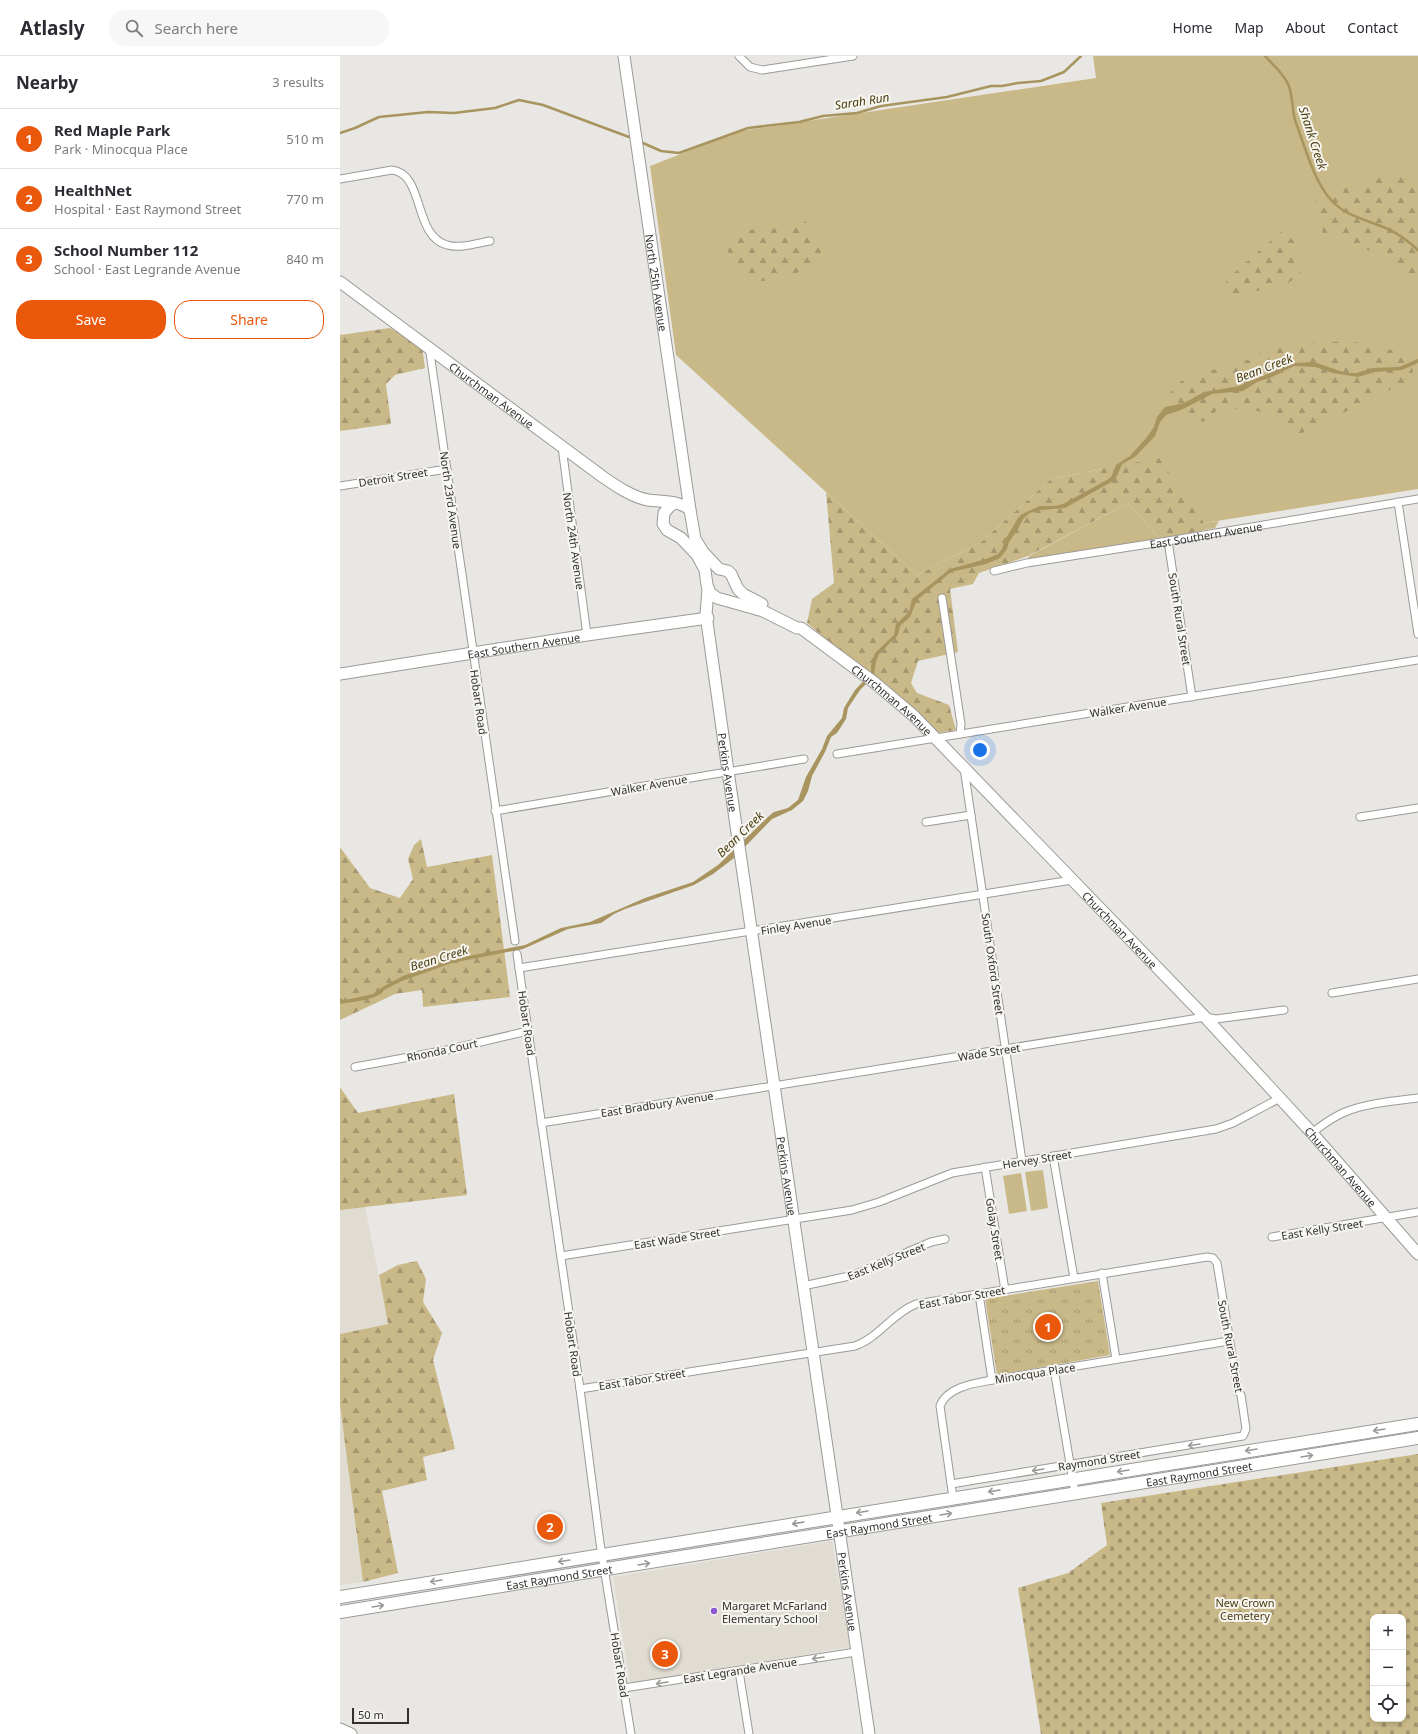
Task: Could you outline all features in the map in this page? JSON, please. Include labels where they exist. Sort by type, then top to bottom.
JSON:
[{"type":"main road","name":"East Raymond Street","points":[[340,1597],[836,1516],[1418,1424]]},
{"type":"main road","name":"East Raymond Street","points":[[340,1612],[1418,1438]]},
{"type":"street","name":"North 25th Avenue","points":[[624,56],[690,510]]},
{"type":"street","points":[[739,56],[746,65],[754,69],[762,70],[853,56]]},
{"type":"street","points":[[340,179],[392,170],[400,172],[409,179],[428,229],[438,241],[455,246],[490,241]]},
{"type":"street","name":"Churchman Avenue","points":[[340,282],[619,488],[648,500],[674,503],[690,510],[695,539],[703,552],[719,569],[731,574],[735,583],[743,594],[799,624],[801,628]]},
{"type":"street","name":"North 23rd Avenue","points":[[428,346],[472,653]]},
{"type":"street","name":"North 24th Avenue","points":[[562,447],[587,635]]},
{"type":"street","name":"Detroit Street","points":[[340,486],[446,469]]},
{"type":"street","name":"East Southern Avenue","points":[[994,571],[1027,563],[1418,499]]},
{"type":"street","name":"Churchman Avenue","points":[[648,500],[659,513],[667,530],[681,538],[694,551],[705,570],[707,584],[713,596],[763,611],[801,628],[875,683],[914,716],[1205,1017],[1312,1133],[1418,1254]]},
{"type":"street","points":[[1398,502],[1418,634]]},
{"type":"street","points":[[663,520],[666,510],[674,503]]},
{"type":"street","name":"South Rural Street","points":[[1168,541],[1192,697]]},
{"type":"street","points":[[707,584],[712,572],[719,569]]},
{"type":"street","points":[[708,618],[712,615],[723,599],[733,593],[735,583]]},
{"type":"street","name":"Perkins Avenue","points":[[707,584],[706,615],[708,618],[728,771],[773,1086],[869,1734]]},
{"type":"street","points":[[942,598],[961,724],[960,734]]},
{"type":"street","name":"East Southern Avenue","points":[[340,674],[587,635],[708,618]]},
{"type":"street","name":"Hobart Road","points":[[472,653],[515,941]]},
{"type":"street","name":"Walker Avenue","points":[[838,754],[1418,660]]},
{"type":"street","name":"Walker Avenue","points":[[495,811],[804,759]]},
{"type":"street","name":"South Oxford Street","points":[[964,768],[1022,1161]]},
{"type":"street","points":[[1360,817],[1418,808]]},
{"type":"street","points":[[926,822],[971,815]]},
{"type":"street","name":"Finley Avenue","points":[[519,968],[1072,880]]},
{"type":"street","name":"Hobart Road","points":[[517,954],[603,1555],[631,1734]]},
{"type":"street","points":[[1332,993],[1418,979]]},
{"type":"street","points":[[1205,1017],[1216,1019],[1284,1010]]},
{"type":"street","name":"Wade Street","points":[[773,1086],[1205,1017]]},
{"type":"street","name":"Rhonda Court","points":[[355,1067],[447,1050],[528,1031]]},
{"type":"street","name":"East Bradbury Avenue","points":[[541,1123],[773,1086]]},
{"type":"street","name":"Hervey Street","points":[[793,1220],[859,1208],[944,1176],[985,1167],[1163,1139],[1216,1129],[1233,1123],[1280,1098]]},
{"type":"street","points":[[1312,1133],[1332,1118],[1349,1110],[1418,1098]]},
{"type":"street","points":[[1053,1156],[1074,1278]]},
{"type":"street","name":"Golay Street","points":[[985,1167],[1005,1290]]},
{"type":"street","name":"East Kelly Street","points":[[1272,1237],[1418,1212]]},
{"type":"street","name":"East Wade Street","points":[[561,1256],[793,1220]]},
{"type":"street","name":"East Kelly Street","points":[[803,1286],[854,1275],[931,1242],[945,1239]]},
{"type":"street","name":"East Tabor Street","points":[[580,1389],[812,1353],[863,1343],[908,1308],[916,1304],[1102,1273],[1207,1257],[1213,1258]]},
{"type":"street","name":"South Rural Street","points":[[1213,1258],[1216,1263],[1238,1391],[1241,1395],[1246,1434]]},
{"type":"street","points":[[1102,1273],[1116,1359]]},
{"type":"street","points":[[979,1294],[992,1380]]},
{"type":"street","name":"Minocqua Place","points":[[953,1498],[940,1412],[942,1402],[962,1386],[1230,1341]]},
{"type":"street","points":[[1054,1370],[1074,1493]]},
{"type":"street","name":"Raymond Street","points":[[951,1484],[1241,1437],[1246,1434]]},
{"type":"street","name":"East Legrande Avenue","points":[[624,1688],[856,1652]]},
{"type":"street","points":[[739,1670],[749,1734]]},
{"type":"street","points":[[340,1729],[351,1734]]},
{"type":"shaded area","name":"Bean Creek","points":[[1418,359],[1418,363],[1402,370],[1375,372],[1358,377],[1333,373],[1315,367],[1294,366],[1272,377],[1257,382],[1243,391],[1212,394],[1181,410],[1166,415],[1160,422],[1155,436],[1135,457],[1122,464],[1113,481],[1065,508],[1041,510],[1030,513],[1023,519],[1009,542],[1007,549],[1000,558],[986,564],[951,572],[917,600],[910,617],[900,626],[898,635],[879,654],[876,661],[874,676],[860,690],[848,708],[846,719],[837,733],[831,737],[812,776],[808,791],[803,801],[792,810],[772,819],[734,858],[713,874],[694,885],[625,909],[614,914],[601,923],[568,929],[523,949],[452,963],[402,981],[384,990],[375,997],[340,1004],[340,998],[343,1000],[373,994],[384,986],[403,976],[448,960],[525,945],[561,928],[590,922],[645,898],[693,882],[718,865],[769,816],[774,812],[788,808],[798,800],[806,777],[822,749],[827,736],[842,718],[844,708],[855,690],[871,673],[871,666],[875,653],[894,635],[896,624],[909,612],[912,599],[950,569],[998,554],[1018,518],[1022,514],[1040,506],[1055,506],[1063,504],[1111,477],[1116,465],[1130,456],[1147,437],[1154,427],[1157,417],[1165,407],[1184,403],[1204,392],[1239,386],[1293,363],[1314,362],[1346,373],[1356,373],[1373,368],[1399,367]]},
{"type":"shaded area","points":[[365,1206],[388,1324],[340,1334],[340,1210]]},
{"type":"shaded area","points":[[340,1405],[363,1582],[340,1585]]},
{"type":"shaded area","points":[[832,1541],[850,1647],[630,1683],[613,1577]]},
{"type":"green space","points":[[1093,56],[1418,56],[1418,489],[1204,523],[1102,469],[1051,479],[980,543],[917,575],[676,355],[650,166],[740,131],[1096,78]]},
{"type":"green space","points":[[1407,170],[1418,191],[1418,280],[1386,257],[1323,233],[1314,197]]},
{"type":"green space","points":[[805,221],[813,234],[832,248],[809,267],[784,277],[766,281],[758,281],[745,277],[736,266],[723,243],[727,234],[746,230],[777,228]]},
{"type":"green space","points":[[1281,232],[1295,241],[1300,254],[1300,275],[1285,285],[1236,295],[1222,292],[1228,278]]},
{"type":"green space","points":[[390,328],[422,346],[425,368],[395,375],[386,384],[391,424],[340,431],[340,335]]},
{"type":"green space","points":[[1352,341],[1377,349],[1409,351],[1414,378],[1294,437],[1284,420],[1264,412],[1220,408],[1203,422],[1186,416],[1170,392],[1181,381],[1204,371],[1234,367],[1261,352],[1306,343]]},
{"type":"green space","points":[[1159,458],[1204,523],[1219,521],[1215,528],[1160,539],[1128,503],[1028,556],[979,573],[973,584],[950,589],[958,652],[918,661],[911,683],[917,693],[949,705],[956,730],[937,733],[807,623],[812,599],[834,583],[826,492],[917,575],[980,543],[1051,479]]},
{"type":"green space","points":[[1128,503],[1160,539],[1028,560],[1029,556]]},
{"type":"green space","points":[[421,839],[427,867],[492,855],[510,997],[423,1007],[422,990],[395,994],[340,1020],[340,847],[370,888],[400,898],[413,879],[408,859],[414,845]]},
{"type":"green space","points":[[340,1087],[358,1113],[454,1094],[467,1195],[340,1210]]},
{"type":"green space","points":[[1043,1170],[1048,1208],[1031,1211],[1025,1172]]},
{"type":"green space","points":[[1021,1173],[1027,1211],[1009,1214],[1003,1176]]},
{"type":"green space","points":[[417,1261],[426,1279],[423,1302],[442,1333],[433,1360],[455,1449],[423,1457],[427,1480],[382,1491],[398,1573],[363,1582],[340,1405],[340,1334],[388,1324],[379,1275],[398,1265]]},
{"type":"green space","points":[[1098,1281],[1110,1355],[997,1375],[985,1299]]},
{"type":"green space","name":"New Crown Cemetery","points":[[1418,1454],[1418,1734],[1041,1734],[1018,1588],[1068,1573],[1107,1545],[1101,1503]]},
{"type":"waterway","name":"Sarah Run","points":[[643,143],[661,151],[679,153],[748,128],[799,122],[823,116],[857,113],[881,106],[947,97],[991,86],[1041,81],[1064,72],[1081,56]]},
{"type":"waterway","name":"Shank Creek","points":[[1265,56],[1277,68],[1287,82],[1292,97],[1294,118],[1307,153],[1315,174],[1331,200],[1337,206],[1350,214],[1396,233],[1418,250]]},
{"type":"waterway","points":[[340,133],[379,117],[428,112],[454,113],[495,108],[519,100],[543,105],[629,137]]},
{"type":"place","name":"Red Maple Park","points":[[1048,1327]]},
{"type":"place","name":"HealthNet","points":[[550,1527]]},
{"type":"place","name":"Margaret McFarland Elementary School","points":[[714,1611]]},
{"type":"place","name":"School Number 112","points":[[665,1654]]}]
